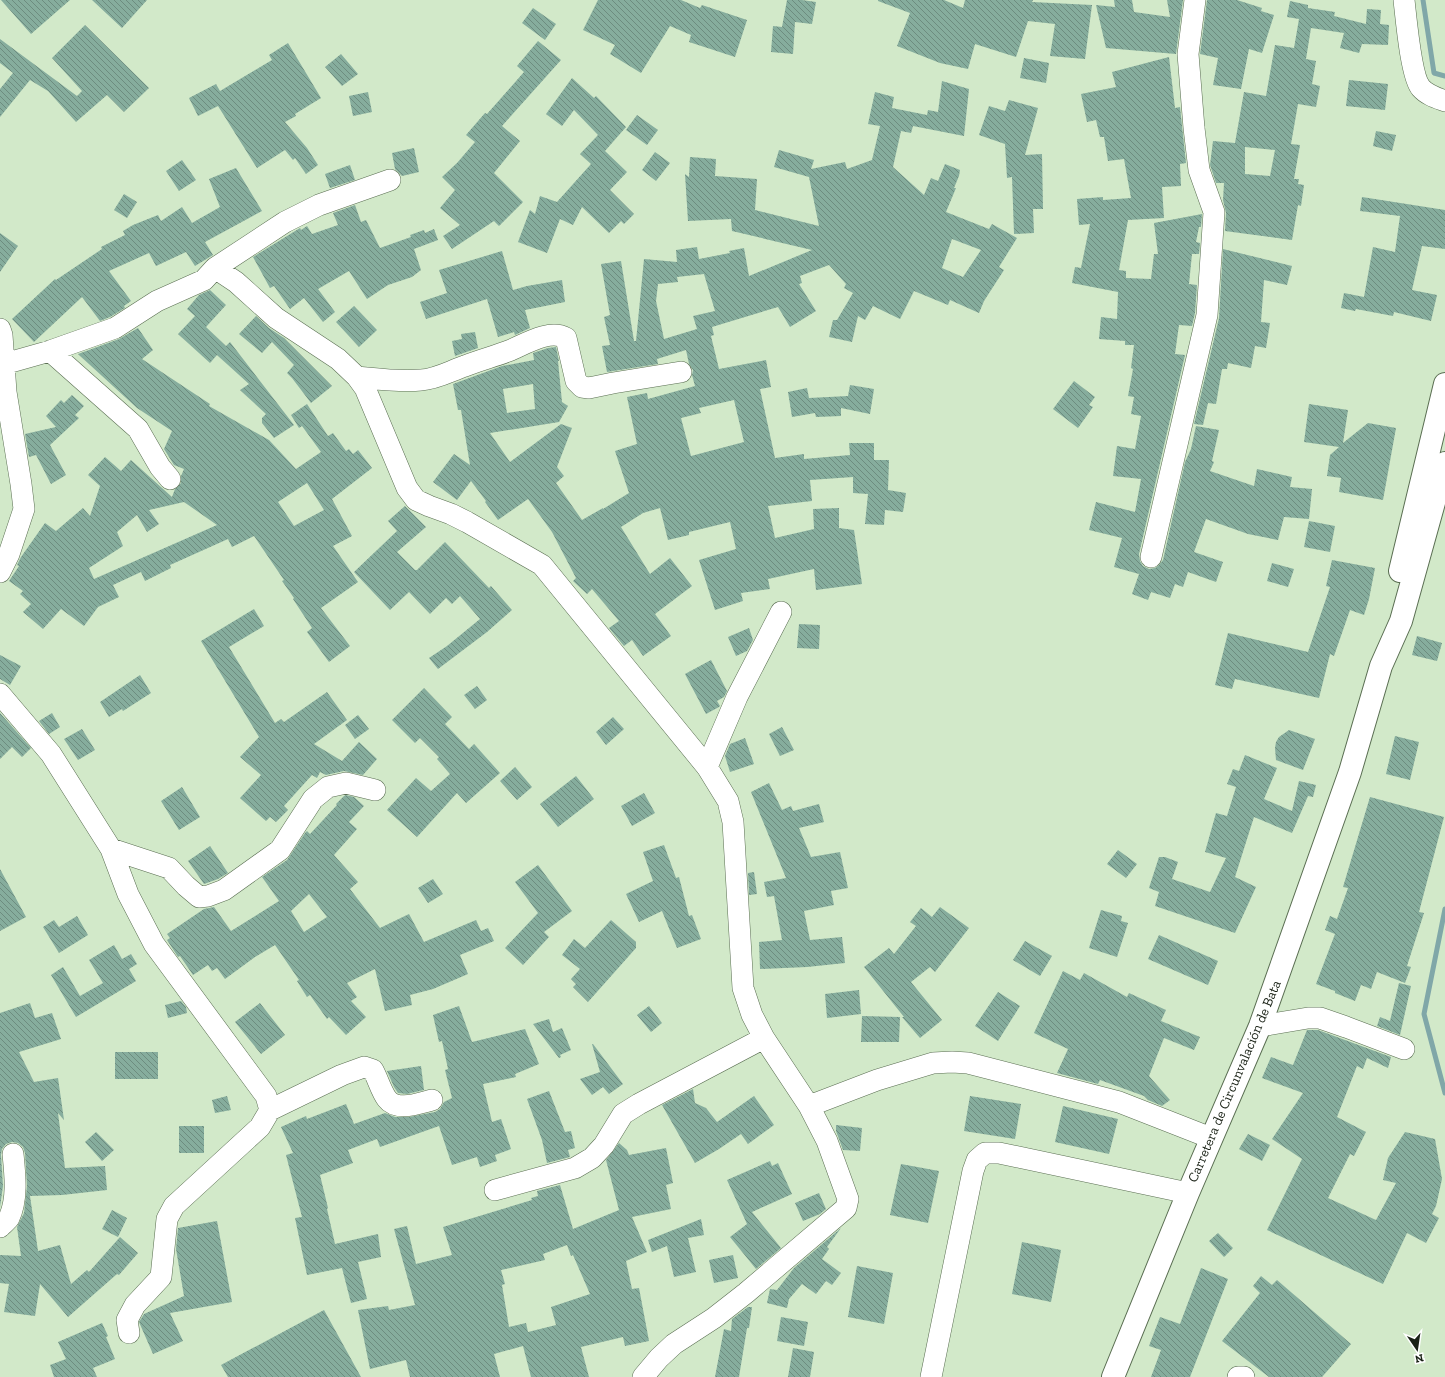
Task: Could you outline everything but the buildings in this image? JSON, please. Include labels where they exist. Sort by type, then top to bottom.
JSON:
[{"type":"main road","name":"Carretera de Circunvalación de Bata","points":[[1113,1377],[1211,1138],[1260,1026],[1350,772],[1381,666],[1389,613],[1439,435],[1445,384]]},
{"type":"main road","name":"Carretera de Circunvalación de Bata","points":[[1381,666],[1401,622],[1445,463]]},
{"type":"street","points":[[1151,557],[1207,314],[1214,212],[1199,170],[1194,128],[1188,54],[1195,0]]},
{"type":"street","points":[[1404,0],[1413,67],[1420,87],[1431,96],[1445,101]]},
{"type":"street","points":[[4,364],[50,351],[115,328],[157,301],[204,280],[215,268],[285,222],[319,205],[390,180]]},
{"type":"street","points":[[215,268],[236,282],[276,318],[338,359],[357,377],[365,388],[406,488],[416,500],[467,522],[542,565],[707,767],[728,801],[733,822],[743,988],[752,1015],[764,1038],[809,1106],[827,1141],[848,1199],[846,1208],[720,1314],[674,1344],[659,1358],[643,1377]]},
{"type":"street","points":[[0,330],[2,335],[6,392],[24,509],[18,531],[0,572]]},
{"type":"street","points":[[357,377],[397,381],[422,380],[443,375],[463,366],[500,355],[544,337],[560,335],[566,338],[576,381],[582,387],[589,388],[681,372]]},
{"type":"street","points":[[50,351],[138,429],[160,467],[170,480]]},
{"type":"street","points":[[707,767],[737,697],[780,612]]},
{"type":"street","points":[[0,694],[51,754],[111,849],[128,894],[154,944],[266,1096],[270,1110]]},
{"type":"street","points":[[111,849],[169,868],[199,897],[208,896],[224,890],[280,850],[313,799],[328,787],[346,783],[375,790]]},
{"type":"street","points":[[1260,1026],[1308,1018],[1320,1018],[1404,1049]]},
{"type":"street","points":[[495,1190],[576,1168],[592,1158],[604,1145],[624,1114],[639,1104],[764,1038]]},
{"type":"street","points":[[809,1106],[884,1078],[933,1063],[952,1062],[968,1064],[1119,1102],[1211,1138]]},
{"type":"street","points":[[129,1333],[127,1320],[135,1304],[161,1278],[167,1219],[174,1206],[260,1127],[270,1110],[342,1075],[364,1067],[373,1070],[388,1100],[396,1104],[406,1106],[432,1100]]},
{"type":"street","points":[[931,1377],[973,1171],[977,1160],[985,1153],[1000,1154],[1188,1193]]},
{"type":"street","points":[[0,1227],[8,1219],[13,1207],[16,1180],[13,1154]]},
{"type":"street","points":[[1238,1377],[1244,1377]]},
{"type":"waterway","points":[[1423,0],[1434,73],[1445,76]]},
{"type":"waterway","points":[[1445,909],[1424,1014],[1445,1093]]}]
